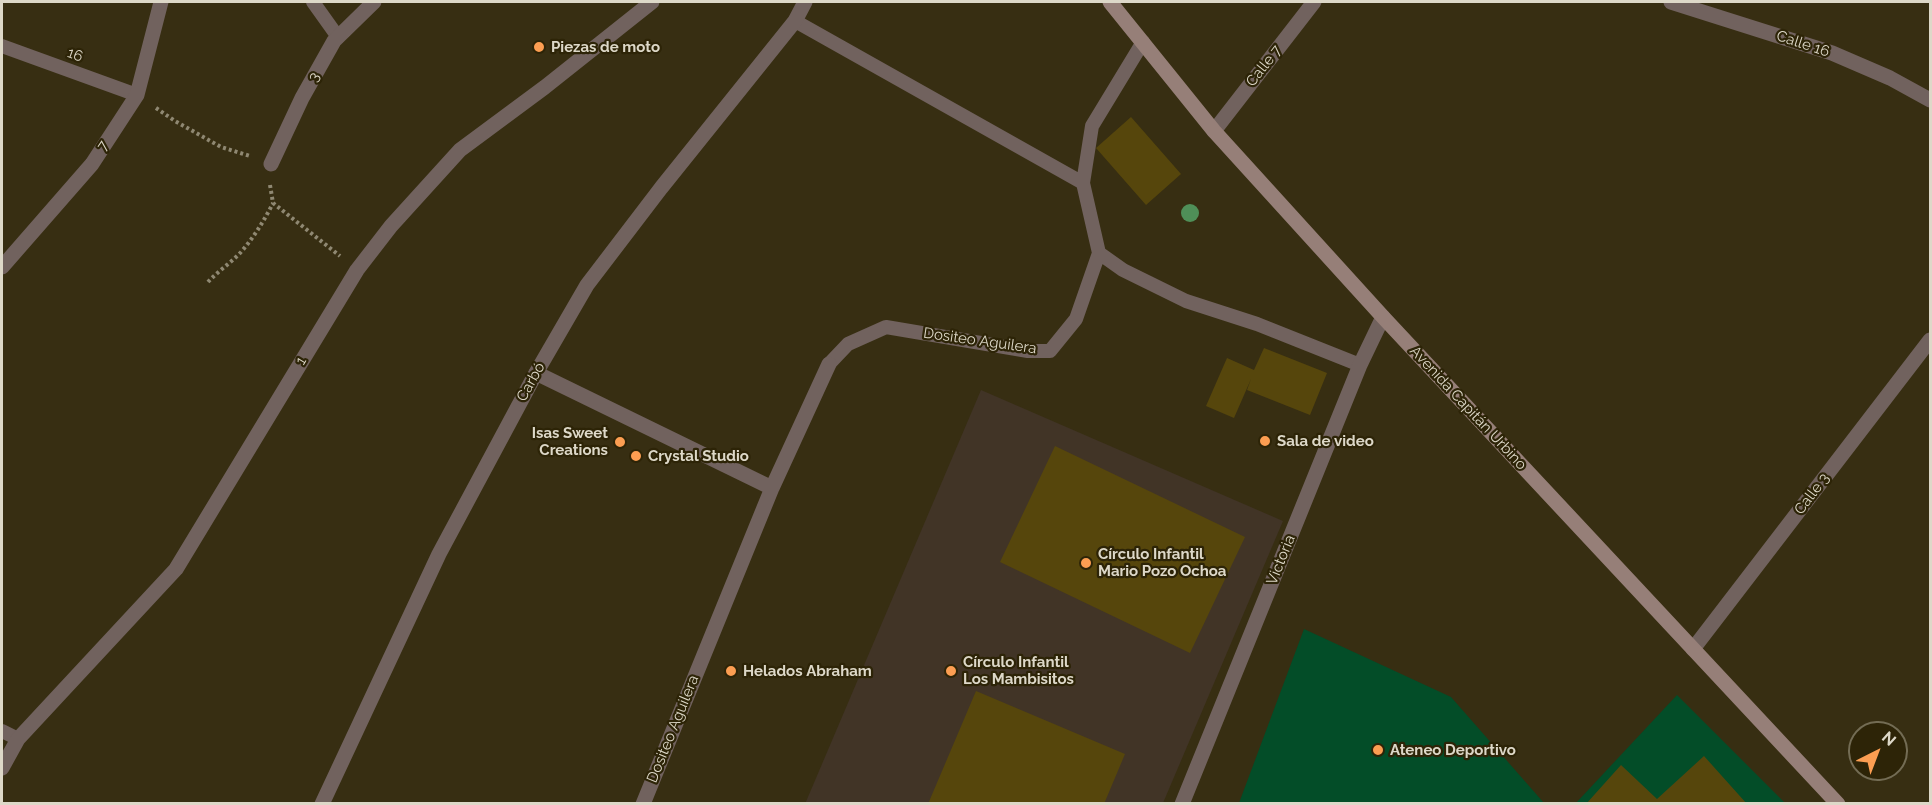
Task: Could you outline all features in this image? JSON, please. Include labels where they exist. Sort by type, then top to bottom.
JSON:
[{"type":"main road","name":"Avenida Capitán Urbino","points":[[1110,2],[1214,131],[1383,317],[1838,804]]},
{"type":"street","name":"7","points":[[2,267],[92,164],[137,95],[161,2]]},
{"type":"street","name":"3","points":[[271,164],[302,98],[334,41],[374,2]]},
{"type":"street","name":"1","points":[[2,768],[18,739],[176,569],[357,270],[392,226],[460,150],[545,87],[652,2]]},
{"type":"street","name":"Carbó","points":[[322,804],[439,554],[536,373],[587,285],[661,188],[795,21],[805,2]]},
{"type":"street","name":"Calle 7","points":[[1214,131],[1314,2]]},
{"type":"street","name":"Calle 16","points":[[1671,2],[1832,53],[1890,78],[1930,100]]},
{"type":"street","name":"Victoria","points":[[1182,804],[1360,365],[1383,317]]},
{"type":"street","name":"Calle 3","points":[[1694,649],[1930,340]]},
{"type":"street","name":"Dositeo Aguilera","points":[[643,804],[772,488],[829,364]]},
{"type":"street","points":[[536,373],[772,488]]},
{"type":"lane","points":[[313,2],[338,37]]},
{"type":"lane","points":[[795,21],[1083,183]]},
{"type":"lane","points":[[1143,42],[1092,126],[1083,183],[1099,253],[1123,270],[1186,301],[1257,324],[1360,365]]},
{"type":"lane","name":"16","points":[[2,46],[137,95]]},
{"type":"lane","name":"Dositeo Aguilera","points":[[829,364],[848,345],[886,327],[1028,351],[1050,351],[1076,319],[1099,253]]},
{"type":"lane","points":[[2,731],[18,739]]},
{"type":"path","points":[[208,282],[240,254],[259,230],[273,203]]},
{"type":"shaded area","name":"Círculo Infantil Mario Pozo Ochoa","points":[[981,390],[1283,521],[1163,803],[805,804]]},
{"type":"green space","name":"Ateneo Deportivo","points":[[1304,629],[1451,697],[1544,803],[1239,803]]},
{"type":"green space","points":[[1677,695],[1785,803],[1575,804]]},
{"type":"building","points":[[1131,117],[1181,174],[1146,205],[1096,148]]},
{"type":"building","points":[[1264,348],[1327,373],[1310,415],[1247,390],[1251,379],[1234,418],[1206,406],[1227,358],[1254,370]]},
{"type":"building","points":[[1055,446],[1245,537],[1190,653],[1000,562]]},
{"type":"building","name":"Círculo Infantil Los Mambisitos","points":[[976,691],[1125,754],[1104,804],[928,804]]},
{"type":"building","points":[[1704,756],[1747,804],[1586,804],[1621,765],[1657,799]]},
{"type":"place","name":"Piezas de moto","points":[[539,47]]},
{"type":"place","name":"Sala de video","points":[[1265,441]]},
{"type":"place","name":"Isas Sweet Creations","points":[[620,442]]},
{"type":"place","name":"Crystal Studio","points":[[636,456]]},
{"type":"place","name":"Círculo Infantil Mario Pozo Ochoa","points":[[1086,563]]},
{"type":"place","name":"Helados Abraham","points":[[731,671]]},
{"type":"place","name":"Círculo Infantil Los Mambisitos","points":[[951,671]]},
{"type":"place","name":"Ateneo Deportivo","points":[[1378,750]]}]
